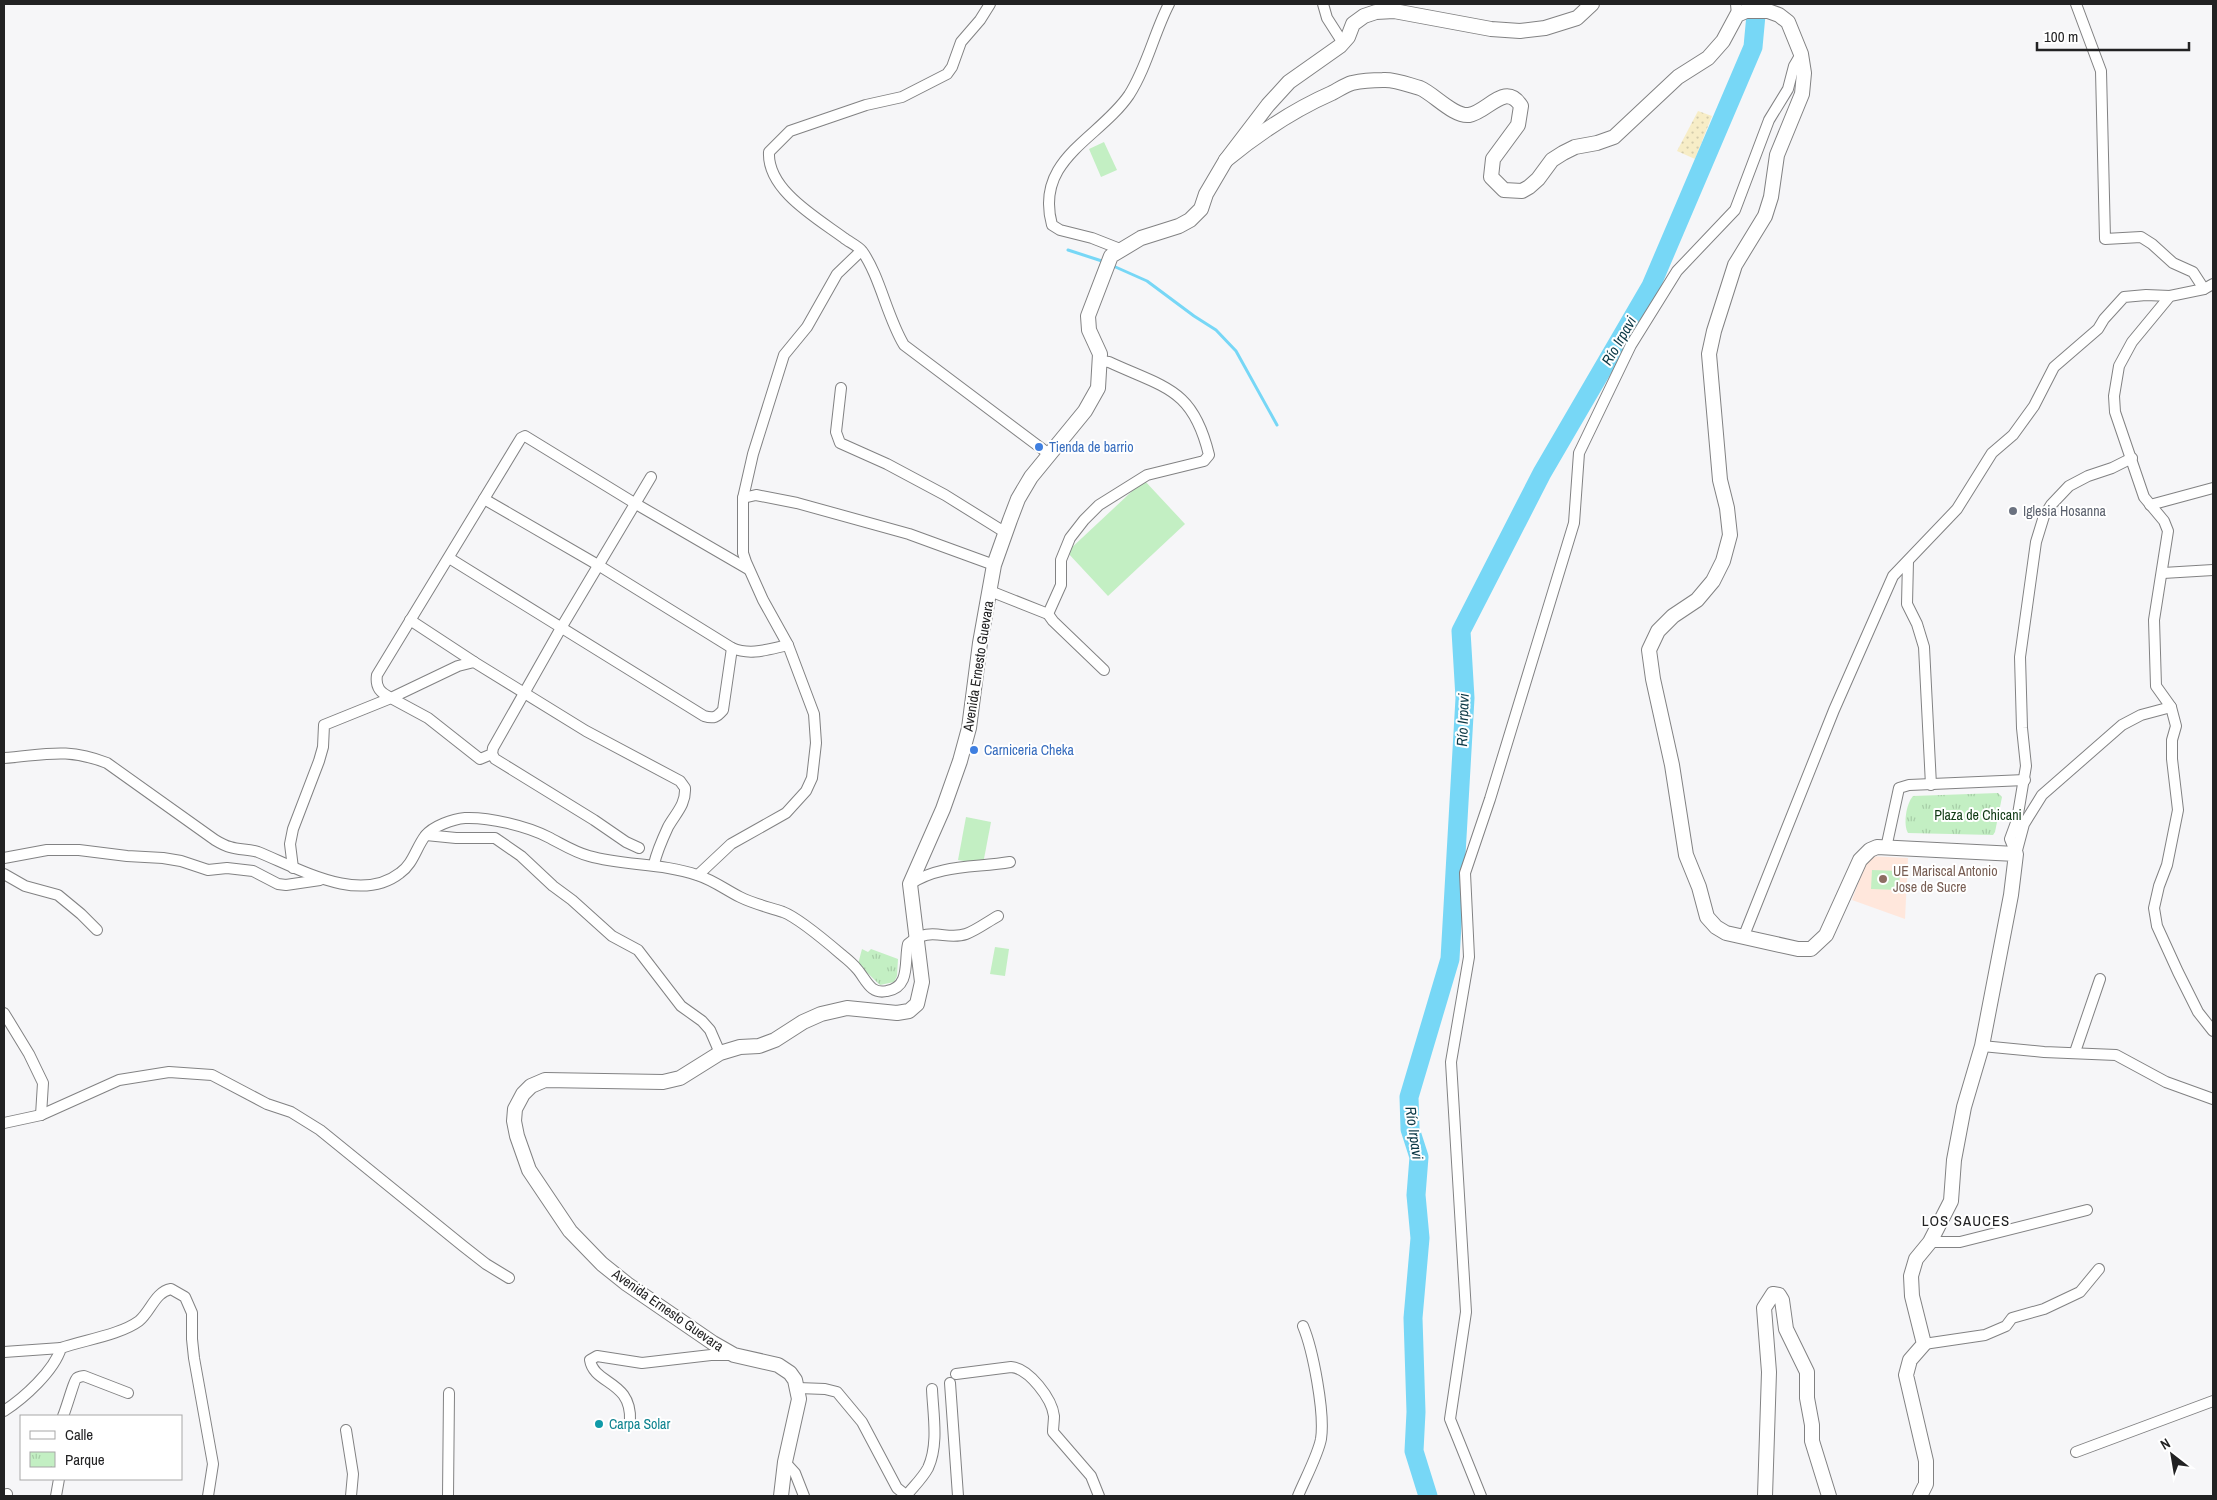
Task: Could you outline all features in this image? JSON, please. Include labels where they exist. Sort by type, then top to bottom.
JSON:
[{"type":"street","points":[[990,4],[980,20],[961,42],[952,67],[947,74],[902,97],[866,105],[790,130],[769,152],[771,171],[798,204],[861,250],[875,277],[894,328],[904,346],[1049,454]]},
{"type":"street","points":[[1169,4],[1130,93],[1117,111],[1071,152],[1060,167],[1052,183],[1049,204],[1052,225],[1060,230],[1092,238],[1116,253],[1141,238],[1179,226],[1190,220],[1201,209],[1206,194],[1226,160],[1268,105],[1290,82],[1309,67],[1327,57],[1348,37],[1353,24],[1364,16],[1376,12],[1394,11],[1491,29],[1520,32],[1553,26],[1577,18],[1592,4]]},
{"type":"street","points":[[1323,4],[1327,18],[1342,43]]},
{"type":"street","points":[[2076,4],[2101,71],[2105,240],[2141,237],[2152,244],[2173,263],[2193,272],[2204,290]]},
{"type":"street","points":[[1226,160],[1282,118],[1321,97],[1351,83],[1383,80],[1420,88],[1458,112],[1468,115],[1477,112],[1499,98],[1517,99],[1522,106],[1518,125],[1493,159],[1491,177],[1504,190],[1522,191],[1538,179],[1552,160],[1575,147],[1608,140],[1621,132],[1678,77],[1708,58],[1716,50],[1740,10],[1768,11],[1779,14],[1788,22],[1801,54],[1804,73],[1802,94],[1777,155],[1771,197],[1765,216],[1735,265],[1708,354],[1720,480],[1727,508],[1730,535],[1723,561],[1713,581],[1696,600],[1673,616],[1658,631],[1649,650],[1652,679],[1672,765],[1686,855],[1699,887],[1707,917],[1721,930],[1743,938],[1798,949],[1811,949],[1826,935],[1860,860],[1870,850],[1877,847],[2016,854]]},
{"type":"street","points":[[1481,1496],[1450,1419],[1466,1312],[1451,1062],[1469,957],[1465,873],[1490,799],[1574,523],[1579,453],[1630,345],[1677,272],[1734,210],[1769,120],[1788,89],[1794,66],[1801,54]]},
{"type":"street","points":[[698,875],[731,844],[786,813],[806,791],[812,778],[816,743],[814,714],[788,645],[762,600],[748,569],[743,553],[743,498],[753,454],[784,355],[807,326],[837,274],[861,250]]},
{"type":"street","name":"Avenida Ernesto Guevara","points":[[798,1388],[790,1373],[778,1365],[734,1355],[713,1343],[627,1284],[585,1247],[570,1231],[529,1170],[517,1136],[514,1121],[515,1108],[523,1094],[531,1086],[545,1080],[663,1082],[680,1078],[720,1053],[759,1046],[775,1040],[803,1022],[821,1014],[847,1008],[897,1013],[909,1011],[917,1004],[922,982],[910,884],[943,808],[960,762],[969,728],[980,643],[994,566],[1018,499],[1031,477],[1085,411],[1098,388],[1100,354],[1089,330],[1088,316],[1105,271],[1116,253]]},
{"type":"street","points":[[1743,938],[1842,692],[1893,576],[1957,509],[1992,454],[2013,435],[2034,406],[2054,367],[2098,329],[2104,319],[2124,297],[2146,295],[2170,296],[2204,290],[2213,284]]},
{"type":"street","points":[[2170,296],[2132,342],[2119,366],[2114,396],[2115,412],[2140,484],[2150,505],[2164,522],[2168,531],[2163,573],[2154,620],[2156,686],[2171,706],[2176,726],[2172,740],[2172,760],[2178,810],[2154,908],[2157,926],[2189,996],[2213,1031]]},
{"type":"street","points":[[1048,614],[1062,585],[1061,560],[1070,538],[1084,520],[1100,505],[1147,475],[1204,461],[1209,456],[1204,435],[1196,415],[1184,400],[1168,389],[1109,362],[1100,361]]},
{"type":"street","points":[[841,388],[836,432],[840,443],[887,464],[945,495],[1006,533]]},
{"type":"street","points":[[492,754],[480,759],[428,718],[378,689],[376,681],[377,675],[521,438],[525,436],[636,504],[748,569]]},
{"type":"street","points":[[2016,854],[2010,839],[2016,820],[2026,766],[2022,728],[2020,657],[2036,542],[2044,516],[2051,505],[2070,486],[2088,476],[2112,468],[2132,458]]},
{"type":"street","points":[[639,848],[626,842],[495,759],[492,754],[493,748],[524,691],[652,477]]},
{"type":"street","points":[[2150,505],[2213,488]]},
{"type":"street","points":[[743,498],[756,494],[798,503],[909,534],[994,566]]},
{"type":"street","points":[[484,499],[598,565],[732,648],[752,653],[788,645]]},
{"type":"street","points":[[449,558],[704,716],[712,719],[723,710],[732,648]]},
{"type":"street","points":[[1908,561],[1907,604],[1917,624],[1924,646],[1931,785]]},
{"type":"street","points":[[2163,573],[2213,570]]},
{"type":"street","points":[[990,591],[1048,614],[1104,670]]},
{"type":"street","points":[[410,620],[586,731],[680,781],[685,788],[684,803],[665,834],[654,864]]},
{"type":"street","points":[[293,868],[290,844],[293,829],[323,747],[324,725],[392,698],[458,666],[474,662]]},
{"type":"street","points":[[1924,1344],[1912,1296],[1911,1276],[1916,1259],[1930,1242],[1950,1201],[1954,1160],[1962,1116],[1982,1046],[2011,895],[2016,854],[2024,824],[2042,795],[2122,725],[2141,715],[2171,706]]},
{"type":"street","points":[[4,758],[60,752],[94,758],[107,763],[215,840],[230,847],[256,851],[321,879],[368,886],[388,880],[401,873],[414,858],[426,835],[448,822],[464,818],[486,819],[521,827],[548,836],[565,847],[590,856],[654,864],[698,875],[758,906],[782,912],[798,920],[846,959],[857,969],[868,985],[875,990],[887,991],[902,982],[905,973],[908,944],[916,936],[934,934],[964,935],[998,916]]},
{"type":"street","points":[[1886,848],[1899,788],[1909,785],[2024,780]]},
{"type":"street","points":[[426,835],[456,838],[495,838],[522,856],[553,886],[612,936],[638,950],[681,1006],[702,1020],[710,1030],[720,1053]]},
{"type":"street","points":[[4,858],[47,850],[79,850],[172,859],[208,870],[227,868],[254,871],[278,884],[286,885],[321,879]]},
{"type":"street","points":[[910,884],[934,871],[1010,862]]},
{"type":"street","points":[[4,874],[25,886],[58,895],[97,930]]},
{"type":"street","points":[[2075,1052],[2100,979]]},
{"type":"street","points":[[4,1014],[29,1054],[43,1083],[41,1115]]},
{"type":"street","points":[[1982,1046],[2044,1052],[2116,1055],[2166,1082],[2213,1099]]},
{"type":"street","points":[[4,1123],[41,1115],[119,1080],[169,1072],[212,1075],[267,1104],[291,1112],[320,1130],[470,1252],[509,1278]]},
{"type":"street","points":[[1930,1242],[1960,1242],[2087,1210]]},
{"type":"street","points":[[1920,1496],[1926,1484],[1926,1461],[1906,1375],[1910,1360],[1924,1344],[1968,1338],[1992,1332],[2006,1326],[2012,1318],[2044,1309],[2080,1292],[2099,1269]]},
{"type":"street","points":[[4,1352],[61,1348],[88,1339],[112,1334],[138,1322],[164,1290],[171,1289],[185,1297],[192,1313],[194,1358],[213,1464],[208,1496]]},
{"type":"street","points":[[1765,1496],[1769,1372],[1764,1308],[1773,1294],[1779,1295],[1782,1300],[1786,1329],[1807,1372],[1807,1398],[1812,1425],[1812,1441],[1829,1496]]},
{"type":"street","points":[[1298,1496],[1321,1440],[1320,1402],[1312,1353],[1303,1326]]},
{"type":"street","points":[[4,1411],[16,1404],[34,1386],[58,1359],[61,1348]]},
{"type":"street","points":[[630,1421],[628,1400],[618,1388],[592,1367],[590,1360],[592,1357],[597,1356],[642,1363],[711,1355],[734,1355]]},
{"type":"street","points":[[958,1496],[953,1378],[1012,1367],[1019,1367],[1030,1375],[1049,1403],[1054,1415],[1053,1432],[1091,1476],[1099,1496]]},
{"type":"street","points":[[63,1415],[72,1393],[73,1383],[77,1378],[84,1376],[128,1393]]},
{"type":"street","points":[[781,1496],[785,1462],[799,1399],[798,1388],[825,1389],[837,1392],[862,1422],[897,1488],[907,1496],[928,1468],[933,1454],[932,1389]]},
{"type":"street","points":[[448,1496],[449,1393]]},
{"type":"street","points":[[2076,1452],[2213,1401]]},
{"type":"street","points":[[346,1430],[353,1474],[351,1496]]},
{"type":"street","points":[[785,1462],[795,1473],[804,1496]]},
{"type":"street","points":[[56,1496],[59,1480]]},
{"type":"shaded area","name":"UE Mariscal Antonio Jose de Sucre","points":[[1868,856],[1908,858],[1905,919],[1852,900]]},
{"type":"green space","points":[[1104,142],[1117,170],[1101,177],[1089,149]]},
{"type":"green space","points":[[1144,480],[1185,524],[1108,596],[1067,552]]},
{"type":"green space","name":"Plaza de Chicani","points":[[1998,793],[2002,797],[1993,835],[1908,833],[1906,829],[1907,809],[1913,796]]},
{"type":"green space","points":[[966,817],[991,822],[983,864],[958,860]]},
{"type":"green space","points":[[1872,870],[1900,871],[1899,890],[1871,889]]},
{"type":"green space","points":[[995,947],[1009,949],[1005,976],[990,974]]},
{"type":"green space","points":[[862,949],[868,952],[871,949],[898,959],[897,976],[894,982],[880,985],[858,964]]},
{"type":"sand","points":[[1698,111],[1712,116],[1695,159],[1677,151]]},
{"type":"waterway","name":"Río Irpavi","points":[[1428,1496],[1414,1451],[1416,1412],[1413,1318],[1420,1238],[1416,1195],[1419,1157],[1410,1129],[1409,1097],[1450,959],[1465,698],[1461,631],[1542,473],[1651,286],[1753,47],[1757,4]]},
{"type":"waterway","points":[[1068,250],[1105,262]]},
{"type":"waterway","points":[[1111,265],[1147,281],[1216,330],[1236,351],[1277,425]]},
{"type":"place","name":"Tienda de barrio","points":[[1039,447]]},
{"type":"place","name":"Iglesia Hosanna","points":[[2013,511]]},
{"type":"place","name":"Carniceria Cheka","points":[[974,750]]},
{"type":"place","name":"UE Mariscal Antonio Jose de Sucre","points":[[1883,879]]},
{"type":"place","name":"Carpa Solar","points":[[599,1424]]},
{"type":"district","name":"LOS SAUCES","points":[[1966,1221]]}]
